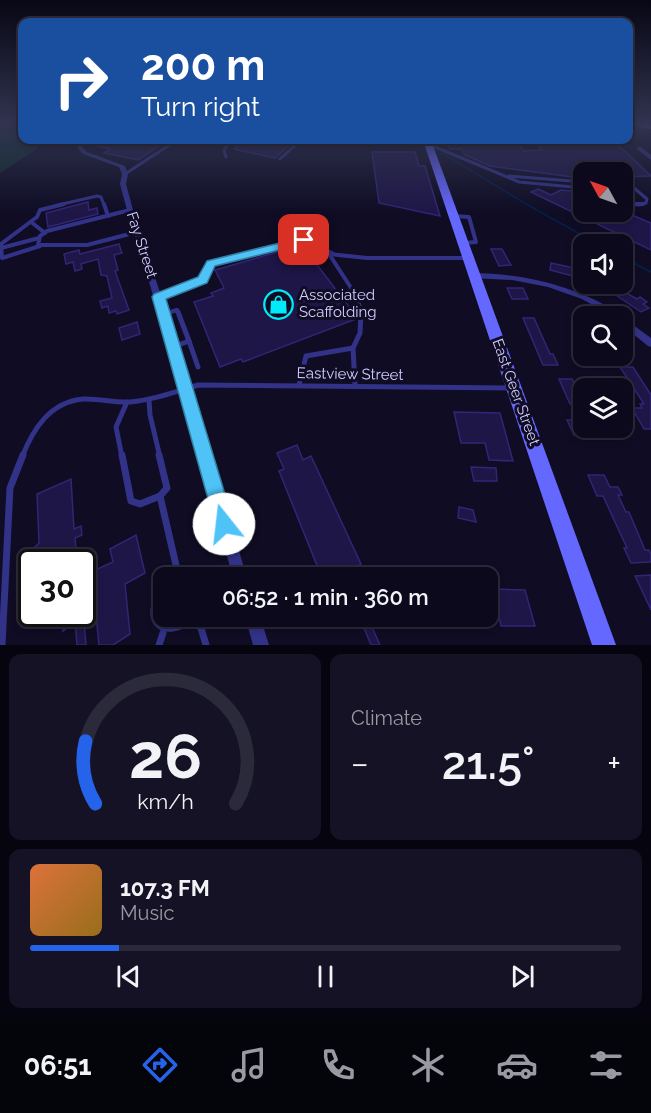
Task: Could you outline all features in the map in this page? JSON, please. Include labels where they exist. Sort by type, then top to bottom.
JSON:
[{"type":"main road","name":"East Geer Street","points":[[431,153],[604,645]]},
{"type":"street","points":[[85,153],[122,166],[125,174]]},
{"type":"street","name":"Fay Street","points":[[125,174],[123,184],[130,210],[186,387],[236,567]]},
{"type":"street","points":[[474,276],[507,276],[548,284],[584,297],[600,306]]},
{"type":"street","points":[[633,329],[651,343]]},
{"type":"street","points":[[255,627],[261,645]]},
{"type":"lane","points":[[125,174],[157,153]]},
{"type":"lane","points":[[225,153],[226,157]]},
{"type":"lane","points":[[280,159],[287,153]]},
{"type":"lane","points":[[452,153],[484,169],[531,184],[573,187]]},
{"type":"lane","points":[[507,177],[573,181]]},
{"type":"lane","points":[[633,188],[647,199],[646,203],[639,206],[633,205]]},
{"type":"lane","points":[[108,216],[101,197],[97,196],[40,210],[37,217],[1,244],[2,258],[40,246],[87,245],[137,232]]},
{"type":"lane","points":[[1,248],[39,238],[45,233],[130,210]]},
{"type":"lane","points":[[31,222],[45,233]]},
{"type":"lane","points":[[39,238],[40,246]]},
{"type":"lane","points":[[159,297],[202,280],[211,263],[304,240],[333,254],[367,258],[465,250]]},
{"type":"lane","points":[[333,254],[329,256],[354,288],[361,304],[363,319],[360,334],[353,348],[355,385]]},
{"type":"lane","points":[[164,314],[177,310],[198,367]]},
{"type":"lane","points":[[173,347],[189,341]]},
{"type":"lane","points":[[299,385],[306,356],[353,348]]},
{"type":"lane","name":"Eastview Street","points":[[2,645],[10,488],[30,438],[60,404],[83,399],[127,402],[149,400],[198,385],[514,388]]},
{"type":"lane","points":[[127,402],[116,427],[130,496],[132,501],[140,504],[160,496],[167,488],[150,416],[149,400]]},
{"type":"lane","points":[[160,496],[179,567]]},
{"type":"lane","points":[[156,627],[163,633],[174,635],[186,627]]},
{"type":"lane","points":[[200,627],[206,645]]},
{"type":"lane","points":[[159,645],[163,633]]},
{"type":"green space","points":[[0,153],[30,153],[0,173]]},
{"type":"building","points":[[104,153],[148,153],[138,160]]},
{"type":"building","points":[[253,153],[280,153],[275,158]]},
{"type":"building","points":[[372,153],[415,153],[419,166],[425,166],[440,216],[379,203]]},
{"type":"building","points":[[464,153],[627,153],[651,176],[633,177],[633,162],[573,162],[573,177],[490,166]]},
{"type":"building","points":[[538,189],[551,195],[561,190],[573,191],[573,212],[531,192]]},
{"type":"building","points":[[88,202],[89,210],[97,208],[98,214],[48,227],[46,213]]},
{"type":"building","points":[[633,215],[651,223],[651,250],[633,241],[633,234],[618,234],[593,222],[633,222]]},
{"type":"building","points":[[119,244],[122,253],[114,255],[118,270],[115,271],[129,310],[117,314],[116,311],[109,313],[108,306],[102,308],[100,301],[112,298],[107,276],[101,275],[98,259],[81,264],[82,269],[75,271],[73,262],[66,264],[64,254],[79,250],[80,254]]},
{"type":"building","points":[[302,245],[356,319],[243,362],[241,359],[220,367],[194,302],[213,296],[211,293],[224,288],[215,270]]},
{"type":"building","points":[[491,249],[502,249],[511,265],[499,266]]},
{"type":"building","points":[[551,263],[573,268],[573,276],[550,270]]},
{"type":"building","points":[[507,288],[523,288],[528,299],[512,299]]},
{"type":"building","points":[[614,294],[628,294],[637,299],[640,297],[647,302],[643,304],[649,308],[641,312]]},
{"type":"building","points":[[523,318],[534,318],[550,354],[553,354],[558,365],[543,365]]},
{"type":"building","points":[[137,322],[140,334],[122,340],[119,328]]},
{"type":"building","points":[[620,367],[633,367],[651,395],[651,429],[644,429],[633,410],[642,408],[640,404],[644,404],[633,387],[633,378],[627,378]]},
{"type":"building","points":[[559,379],[572,379],[573,381],[573,404],[570,404]]},
{"type":"building","points":[[454,412],[500,413],[513,461],[489,460],[485,443],[461,443]]},
{"type":"building","points":[[567,420],[573,420],[573,433]]},
{"type":"building","points":[[297,445],[303,460],[311,456],[361,564],[356,567],[318,567],[279,471],[284,469],[277,453]]},
{"type":"building","points":[[471,467],[496,468],[497,481],[474,481]]},
{"type":"building","points":[[588,475],[604,475],[610,487],[618,487],[622,495],[618,495],[626,512],[629,512],[645,550],[649,550],[651,554],[651,562],[631,563],[624,548],[627,548],[603,496],[597,496]]},
{"type":"building","points":[[71,479],[74,529],[81,526],[82,535],[75,538],[76,549],[34,549],[39,543],[37,494]]},
{"type":"building","points":[[459,507],[473,510],[476,522],[458,518]]},
{"type":"building","points":[[136,535],[145,573],[125,584],[130,634],[113,645],[99,645],[96,615],[96,570],[113,562],[110,549]]},
{"type":"building","points":[[651,575],[651,610],[635,576]]},
{"type":"building","points":[[498,589],[525,590],[535,626],[501,626]]},
{"type":"building","points":[[75,627],[84,627],[86,645],[77,645]]},
{"type":"building","points":[[364,627],[372,627],[380,645],[371,645]]},
{"type":"waterway","points":[[439,153],[444,154],[528,205]]},
{"type":"waterway","points":[[526,204],[580,234]]},
{"type":"waterway","points":[[633,263],[651,272]]},
{"type":"place","name":"Associated Scaffolding","points":[[278,304]]},
{"type":"route","points":[[224,524],[159,297],[202,280],[211,263],[304,240]]}]
